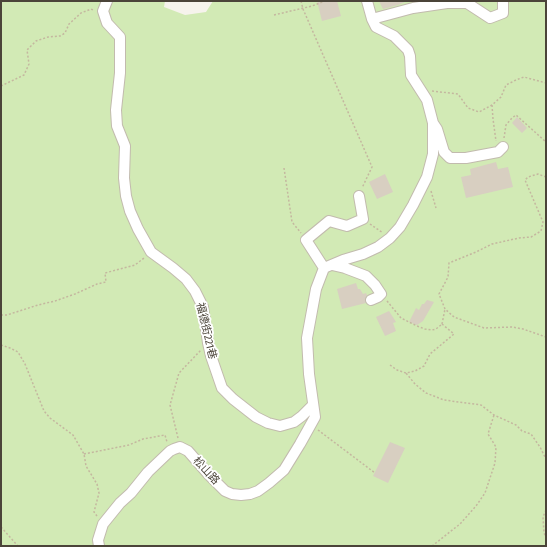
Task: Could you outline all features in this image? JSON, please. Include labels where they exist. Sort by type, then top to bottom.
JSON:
[{"type":"street","points":[[103,11],[107,1]]},
{"type":"street","points":[[313,405],[309,374],[307,338],[316,289],[328,266],[363,254],[378,247],[390,238],[400,227],[427,177],[433,154],[433,123],[427,100],[411,75],[410,56],[408,50],[394,36],[376,27],[367,1]]},
{"type":"street","points":[[372,19],[413,8],[447,3],[466,3],[490,18],[503,12],[503,1]]},
{"type":"street","name":"福德街221巷","points":[[103,11],[107,24],[120,37],[120,73],[116,110],[117,126],[125,146],[124,178],[126,196],[130,211],[151,252],[186,279],[195,292],[203,308],[211,356],[222,388],[233,399],[256,417],[268,423],[280,426],[294,422],[313,405]]},
{"type":"street","points":[[433,123],[437,129],[444,152],[450,158],[466,158],[501,150]]},
{"type":"street","points":[[359,196],[363,219],[347,226],[329,221],[306,240],[328,266],[345,268],[366,276],[381,294],[370,300]]},
{"type":"street","name":"松山路","points":[[180,447],[188,451],[225,491],[232,494],[250,494],[258,491],[284,470],[314,417],[313,405]]},
{"type":"street","points":[[99,546],[98,540],[103,524],[120,503],[132,493],[148,472],[170,451],[180,447]]},
{"type":"path","points":[[302,1],[303,9],[372,167],[359,196]]},
{"type":"path","points":[[274,15],[303,9],[325,1]]},
{"type":"path","points":[[1,86],[24,75],[29,64],[27,50],[36,41],[48,37],[60,36],[65,33],[69,24],[81,13],[91,9],[103,11]]},
{"type":"path","points":[[427,100],[432,91],[458,94],[468,108],[479,112],[492,105],[501,97],[506,85],[516,80],[524,77],[546,83]]},
{"type":"path","points":[[492,105],[493,119],[501,150]]},
{"type":"path","points":[[501,150],[506,125],[516,115],[546,142]]},
{"type":"path","points":[[284,168],[292,222],[306,240]]},
{"type":"path","points":[[546,177],[538,174],[528,176],[525,180],[543,222],[541,231],[531,237],[492,244],[449,263],[448,277],[439,294],[445,309],[454,317],[484,328],[512,327],[546,337]]},
{"type":"path","points":[[427,177],[436,208]]},
{"type":"path","points":[[363,219],[390,238]]},
{"type":"path","points":[[1,316],[55,301],[97,284],[106,282],[105,273],[135,265],[151,252]]},
{"type":"path","points":[[381,294],[401,318],[425,329],[436,329],[442,324],[445,309]]},
{"type":"path","points":[[390,365],[397,370],[406,372],[415,371],[424,366],[430,354],[454,334],[442,324]]},
{"type":"path","points":[[180,447],[170,405],[179,373],[208,343]]},
{"type":"path","points":[[1,345],[18,352],[25,364],[44,411],[50,418],[73,435],[84,454],[86,466],[97,484],[99,493],[94,512],[103,524]]},
{"type":"path","points":[[406,372],[415,384],[426,393],[444,400],[481,405],[494,415],[516,425],[522,432],[531,434],[546,459]]},
{"type":"path","points":[[432,546],[460,524],[485,493],[495,463],[496,447],[488,434],[494,415]]},
{"type":"path","points":[[310,424],[375,473]]},
{"type":"path","points":[[84,454],[130,445],[143,439],[165,435],[170,451]]},
{"type":"path","points":[[546,510],[543,517],[544,533],[546,537]]},
{"type":"path","points":[[1,526],[18,546]]},
{"type":"green space","points":[[1,1],[165,1],[164,7],[185,15],[206,12],[213,1],[546,1],[546,546],[1,546]]},
{"type":"building","points":[[317,1],[337,1],[341,16],[322,21]]},
{"type":"building","points":[[379,1],[407,1],[383,9]]},
{"type":"building","points":[[517,117],[527,128],[522,133],[512,123]]},
{"type":"building","points":[[496,162],[498,169],[508,167],[513,187],[466,198],[461,177],[471,175],[470,169]]},
{"type":"building","points":[[385,174],[393,192],[377,199],[369,182]]},
{"type":"building","points":[[356,283],[358,289],[360,289],[363,294],[366,293],[367,295],[365,300],[366,303],[342,309],[337,289]]},
{"type":"building","points":[[427,300],[434,302],[423,321],[417,325],[409,322],[416,308],[419,310],[422,304],[424,304]]},
{"type":"building","points":[[389,311],[396,322],[393,323],[396,331],[385,336],[376,317]]},
{"type":"building","points":[[390,442],[405,448],[388,483],[373,476]]}]
